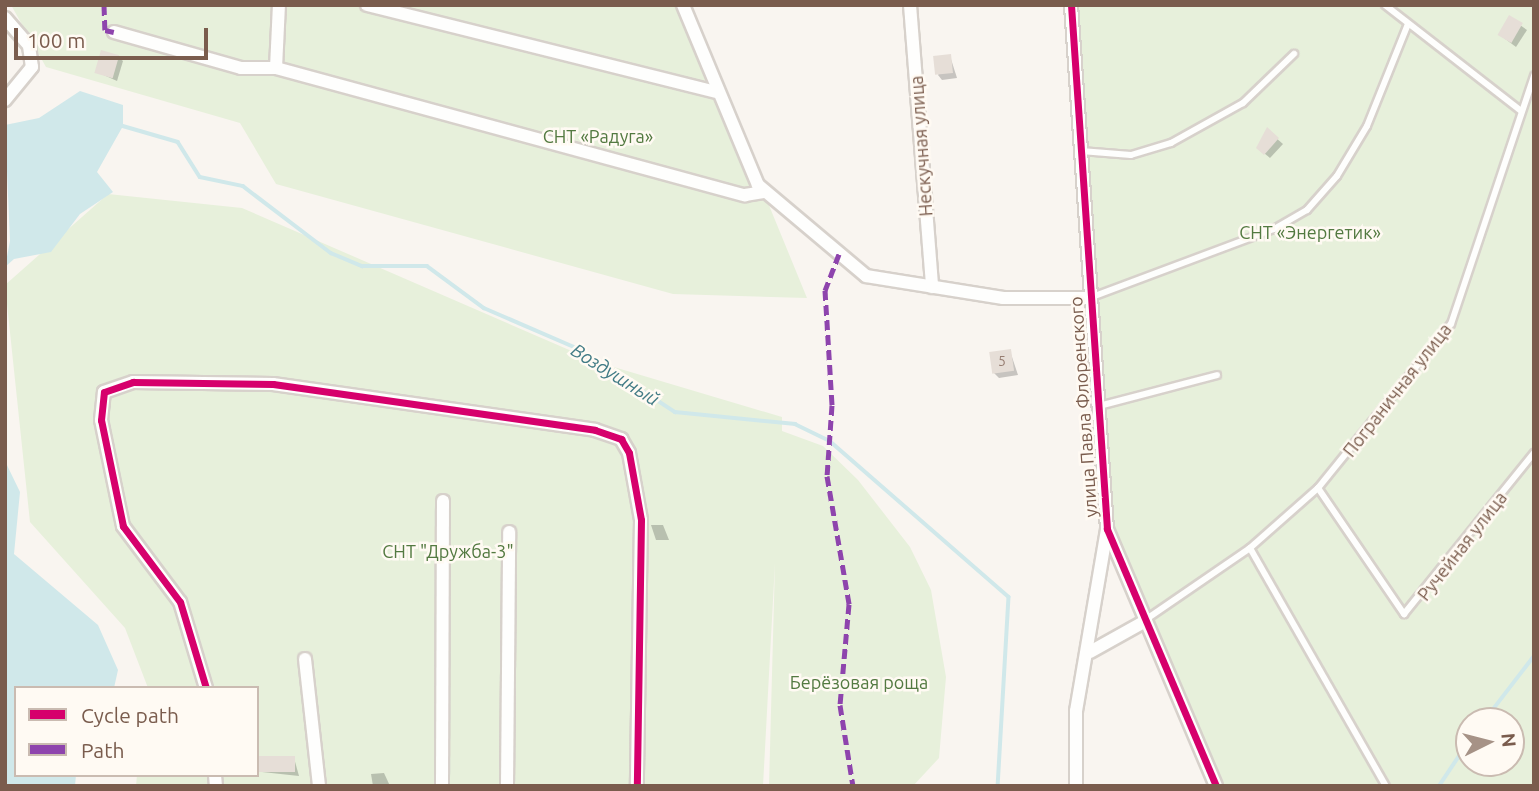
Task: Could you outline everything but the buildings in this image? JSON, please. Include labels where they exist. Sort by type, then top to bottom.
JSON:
[{"type":"street","points":[[276,68],[279,5]]},
{"type":"street","points":[[367,5],[716,92]]},
{"type":"street","points":[[683,5],[716,92],[765,192],[866,276],[1003,298],[1091,298]]},
{"type":"street","name":"Нескучная улица","points":[[910,5],[932,287]]},
{"type":"street","name":"улица Павла Флоренского","points":[[1071,5],[1107,529],[1090,652],[1076,712],[1076,786]]},
{"type":"street","points":[[5,18],[29,46],[32,67],[5,100]]},
{"type":"street","points":[[114,32],[241,68],[276,68],[745,195],[765,192]]},
{"type":"street","points":[[205,686],[180,602],[121,518],[101,420],[104,392],[133,382],[273,384],[595,430],[621,439],[629,453],[641,520],[637,786]]},
{"type":"street","points":[[442,786],[443,501]]},
{"type":"street","name":"улица Павла Флоренского","points":[[1107,529],[1142,623],[1216,786]]},
{"type":"street","points":[[507,786],[509,532]]},
{"type":"street","points":[[1090,652],[1142,623]]},
{"type":"street","points":[[305,659],[319,786]]},
{"type":"lane","points":[[1385,5],[1520,110]]},
{"type":"lane","points":[[1091,298],[1274,229],[1307,210],[1337,176],[1367,126],[1408,24]]},
{"type":"lane","points":[[1081,151],[1131,155],[1171,143],[1243,103],[1294,54]]},
{"type":"lane","name":"Пограничная улица","points":[[1142,623],[1250,548],[1318,488],[1451,324],[1520,110],[1534,76]]},
{"type":"lane","points":[[1097,407],[1217,375]]},
{"type":"lane","name":"Ручейная улица","points":[[1318,488],[1404,614],[1534,453]]},
{"type":"lane","points":[[1250,548],[1386,786]]},
{"type":"green space","name":"СНТ «Радуга»","points":[[11,5],[687,5],[807,298],[673,294],[276,184],[240,123],[46,67]]},
{"type":"green space","name":"СНТ «Энергетик»","points":[[1071,5],[1534,5],[1534,786],[1215,786],[1109,521]]},
{"type":"green space","name":"СНТ \"Дружба-3\"","points":[[108,194],[242,208],[597,362],[782,417],[782,431],[823,446],[858,480],[910,547],[931,590],[946,677],[939,758],[913,786],[769,786],[775,563],[763,786],[136,786],[137,777],[259,777],[259,686],[147,686],[125,628],[30,522],[5,285]]},
{"type":"water","points":[[80,91],[123,105],[123,126],[97,172],[113,192],[80,214],[51,252],[14,259],[5,267],[10,241],[5,125],[39,118]]},
{"type":"water","points":[[5,461],[20,492],[14,554],[98,625],[118,670],[114,686],[14,686],[14,777],[76,777],[75,786],[5,786]]},
{"type":"waterway","name":"Воздушный","points":[[123,126],[178,142],[200,177],[243,186],[331,253],[362,266],[427,266],[484,308],[581,350],[675,412],[795,424],[830,441],[1009,597],[998,786]]},
{"type":"waterway","points":[[1495,707],[1534,656]]},
{"type":"waterway","points":[[1439,786],[1455,762]]},
{"type":"marked path","points":[[104,5],[105,30],[114,32]]},
{"type":"marked path","points":[[839,254],[825,290],[832,405],[827,476],[849,604],[840,705],[853,786]]},
{"type":"cycle path","points":[[1071,5],[1107,529],[1216,786]]},
{"type":"cycle path","points":[[205,686],[180,602],[123,526],[101,420],[104,392],[133,382],[273,384],[595,430],[621,439],[629,453],[641,520],[637,786]]},
{"type":"park label","name":"Берёзовая роща","points":[[859,682]]}]
